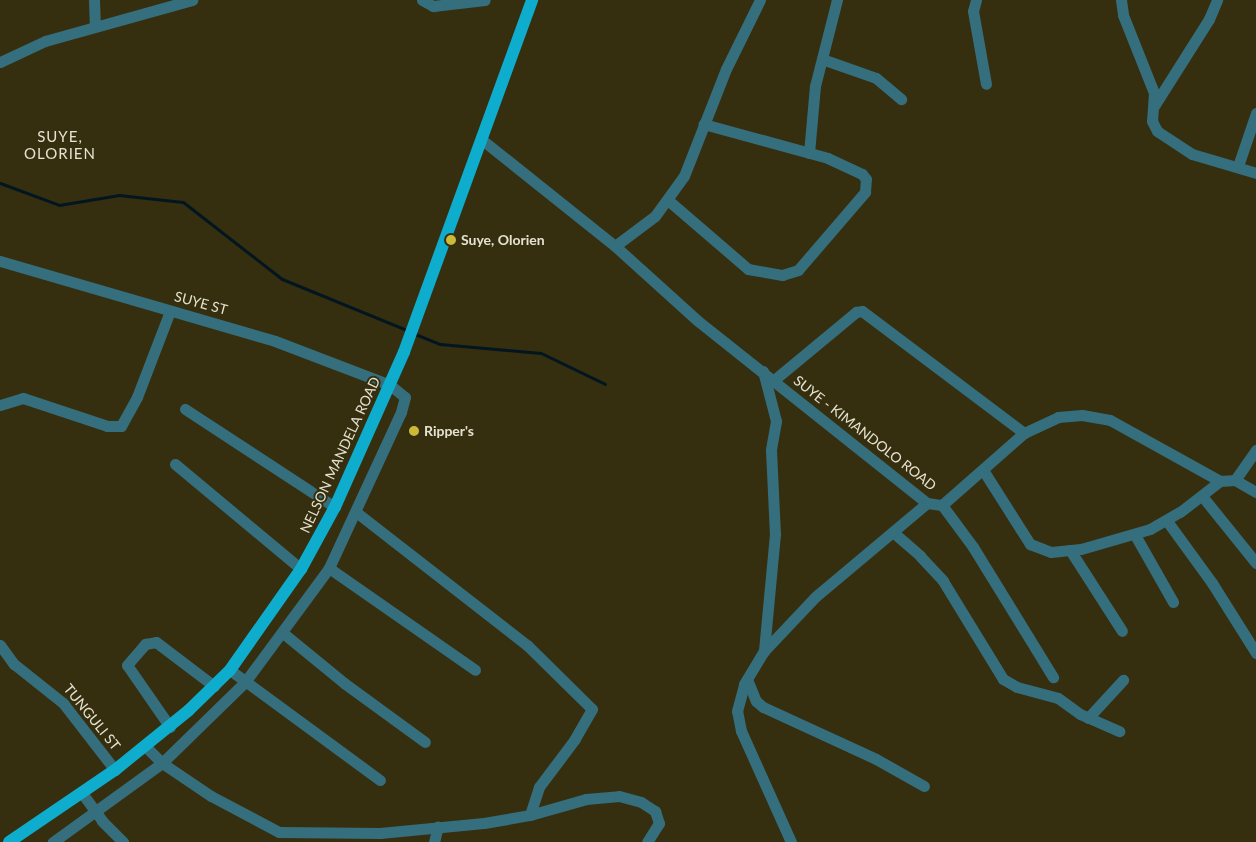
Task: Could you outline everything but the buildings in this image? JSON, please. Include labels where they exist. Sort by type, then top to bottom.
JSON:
[{"type":"main road","name":"NELSON MANDELA ROAD","points":[[9,842],[146,747],[214,686],[230,670],[301,570],[335,508],[404,352],[532,0]]},
{"type":"street","points":[[94,0],[95,26]]},
{"type":"street","points":[[0,62],[45,41],[192,0]]},
{"type":"street","points":[[422,0],[433,6],[485,0]]},
{"type":"street","points":[[615,246],[655,216],[669,201],[684,176],[726,69],[760,0]]},
{"type":"street","points":[[809,152],[812,109],[837,0]]},
{"type":"street","points":[[976,0],[973,11],[986,84]]},
{"type":"street","points":[[1121,0],[1123,16],[1152,83],[1154,126],[1180,148],[1256,173]]},
{"type":"street","points":[[1154,106],[1209,19],[1217,0]]},
{"type":"street","points":[[822,59],[876,78],[902,99]]},
{"type":"street","points":[[1238,166],[1256,113]]},
{"type":"street","points":[[669,201],[748,269],[763,274],[790,274],[798,270],[860,200],[866,184],[862,174],[809,152],[704,124]]},
{"type":"street","name":"SUYE - KIMANDOLO ROAD","points":[[481,140],[615,246],[698,321],[928,503],[942,505],[1024,433],[1058,417],[1082,415],[1110,420],[1220,481]]},
{"type":"street","name":"SUYE ST","points":[[0,261],[275,341],[390,385]]},
{"type":"street","points":[[0,405],[23,398],[107,426],[122,426],[137,397],[170,310]]},
{"type":"street","points":[[774,380],[856,312],[862,311],[876,318],[1024,433]]},
{"type":"street","points":[[762,371],[776,422],[771,446],[775,534],[764,651]]},
{"type":"street","points":[[53,842],[96,813],[162,763],[245,682],[284,633],[329,568],[356,512],[404,402],[403,394],[390,385]]},
{"type":"street","points":[[185,408],[335,508]]},
{"type":"street","points":[[1235,480],[1256,450]]},
{"type":"street","points":[[175,464],[301,570]]},
{"type":"street","points":[[983,470],[1030,544],[1041,550],[1070,550],[1135,535],[1168,521],[1220,481],[1235,480],[1256,492]]},
{"type":"street","points":[[1202,496],[1256,563]]},
{"type":"street","points":[[791,842],[741,731],[737,711],[746,679],[764,651],[815,597],[894,534],[928,503]]},
{"type":"street","points":[[942,505],[973,547],[1053,677]]},
{"type":"street","points":[[356,512],[527,644],[592,709],[566,752],[539,787],[530,815]]},
{"type":"street","points":[[1168,521],[1212,583],[1256,654]]},
{"type":"street","points":[[894,534],[920,556],[943,581],[1003,680],[1017,687],[1058,698],[1088,718],[1119,732]]},
{"type":"street","points":[[1135,535],[1173,602]]},
{"type":"street","points":[[1070,550],[1122,631]]},
{"type":"street","points":[[329,568],[475,670]]},
{"type":"street","points":[[284,633],[344,683],[425,742]]},
{"type":"street","points":[[170,726],[127,665],[145,644],[156,642],[214,686]]},
{"type":"street","name":"TUNGULI ST","points":[[0,645],[14,664],[63,704],[115,770]]},
{"type":"street","points":[[230,670],[380,780]]},
{"type":"street","points":[[746,679],[756,701],[763,708],[876,758],[924,786]]},
{"type":"street","points":[[1088,718],[1123,680]]},
{"type":"street","points":[[146,747],[162,763],[211,796],[279,832],[380,833],[530,815],[586,799],[630,798],[651,807],[658,816],[659,823],[647,842]]},
{"type":"street","points":[[82,793],[96,813],[123,842]]},
{"type":"street","points":[[434,842],[438,826]]},
{"type":"waterway","points":[[0,183],[59,205],[119,195],[183,202],[282,279],[409,331]]},
{"type":"waterway","points":[[415,334],[440,344],[541,353],[605,384]]},
{"type":"place","name":"Suye, Olorien","points":[[451,240]]},
{"type":"place","name":"Ripper's","points":[[414,431]]},
{"type":"district","name":"SUYE, OLORIEN","points":[[60,144]]}]
